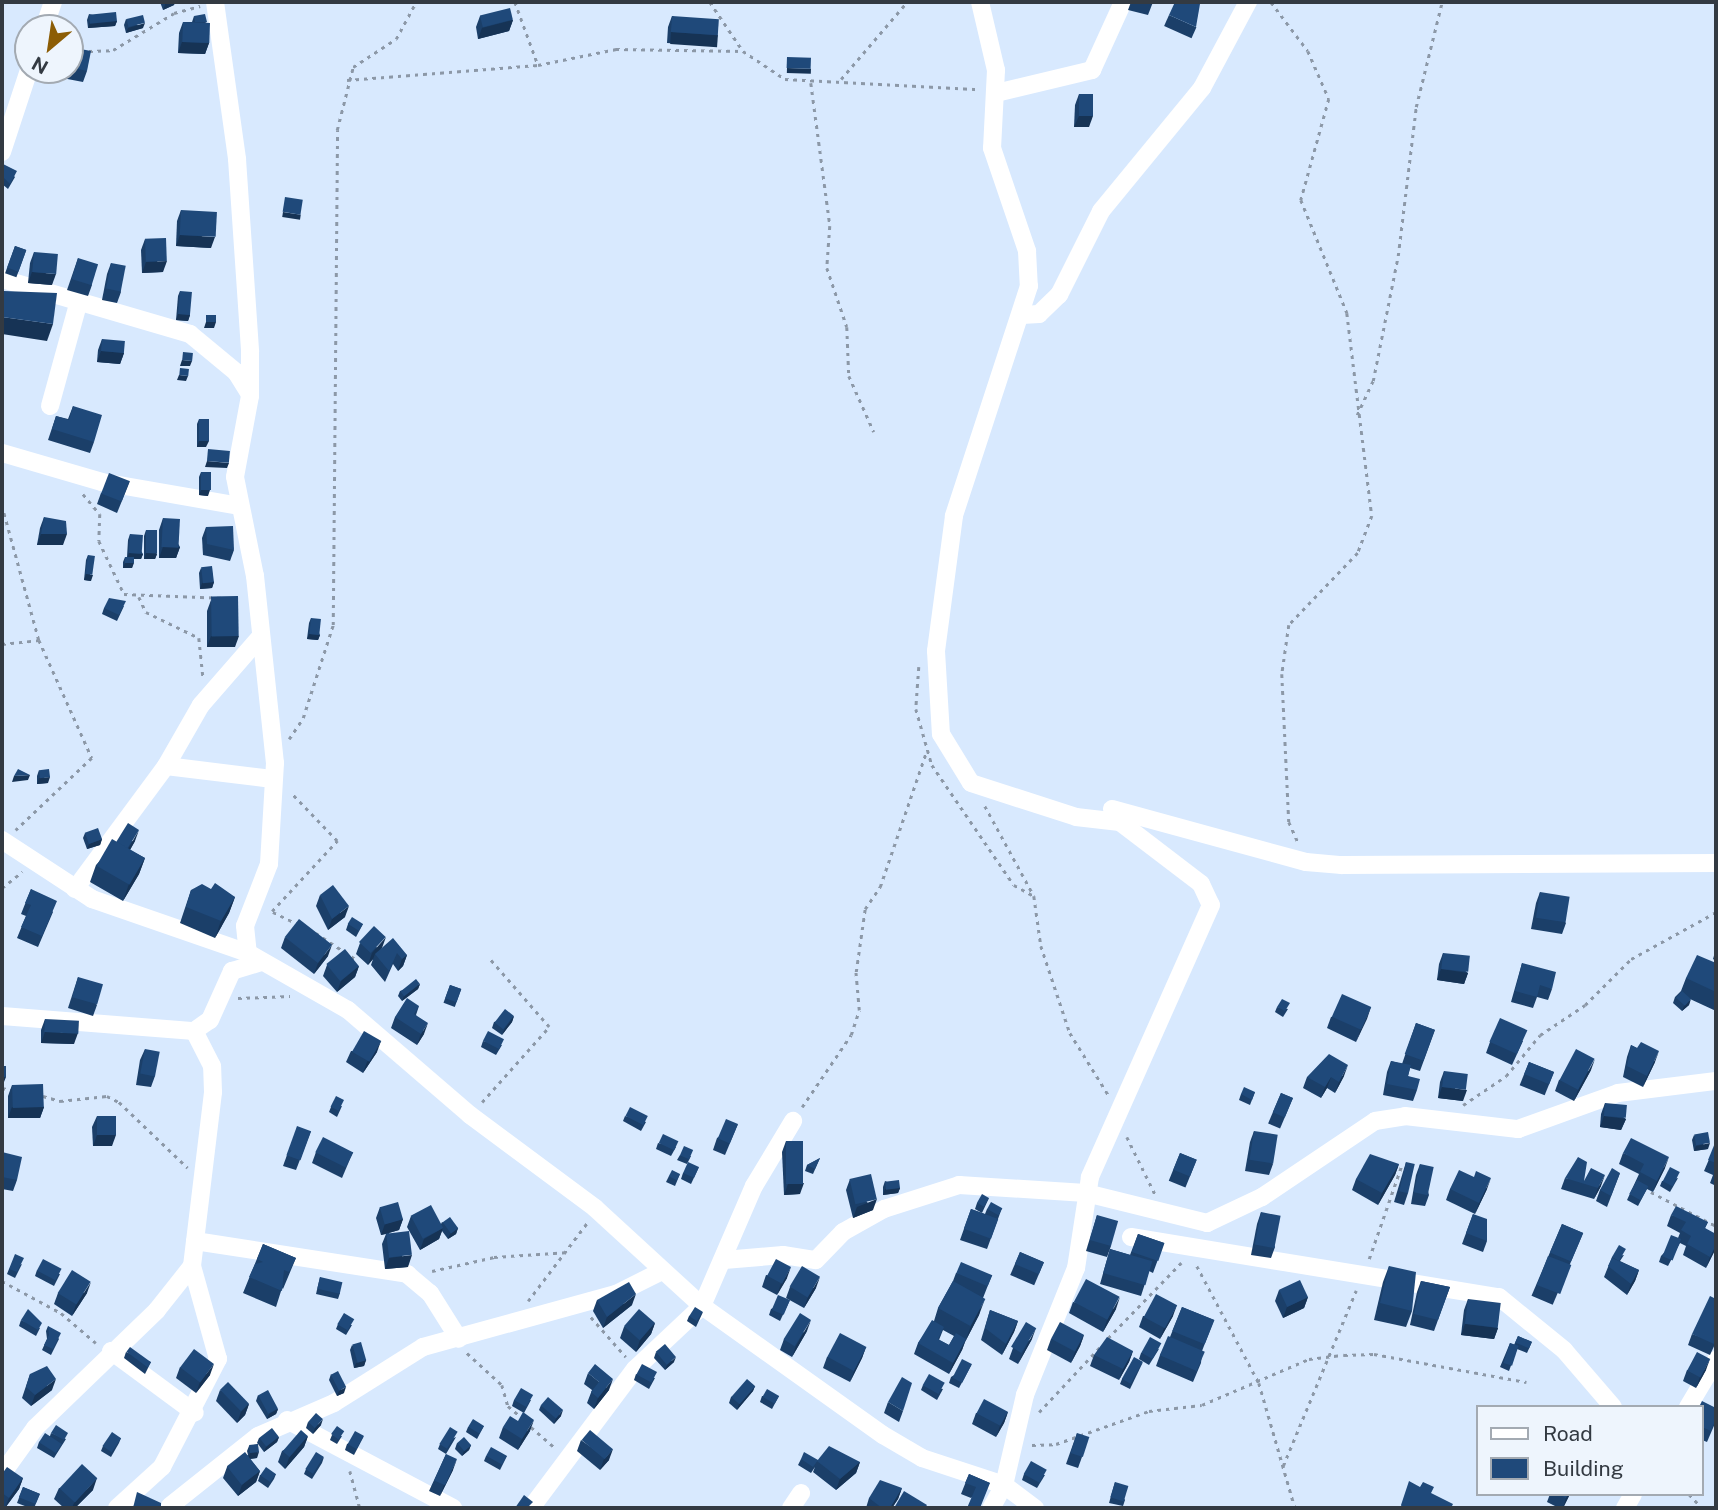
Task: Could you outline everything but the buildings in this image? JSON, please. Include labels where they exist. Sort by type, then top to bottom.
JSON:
[{"type":"street","points":[[214,2],[237,159],[250,396],[236,448],[239,506],[257,600],[274,771],[270,864],[245,926],[255,957]]},
{"type":"street","points":[[980,2],[996,93],[994,158],[1030,266],[1023,315],[992,412],[962,478],[939,620],[941,733],[971,783],[1126,825],[1210,897],[1209,920],[1120,1112],[1086,1193],[1076,1268],[1025,1395],[1004,1485],[991,1508]]},
{"type":"street","points":[[996,93],[1092,70],[1123,2]]},
{"type":"street","points":[[1023,315],[1039,314],[1059,295],[1101,211],[1202,88],[1248,2]]},
{"type":"street","points":[[2,152],[24,84]]},
{"type":"street","points":[[2,279],[190,334],[236,372],[250,396]]},
{"type":"street","points":[[50,406],[79,301]]},
{"type":"street","points":[[2,453],[85,477],[239,506]]},
{"type":"street","points":[[75,889],[166,766],[201,705],[261,636]]},
{"type":"street","points":[[166,766],[274,771]]},
{"type":"street","points":[[1055,807],[1121,810],[1306,862],[1423,869],[1504,862],[1716,863]]},
{"type":"street","points":[[2,841],[32,864],[75,889],[148,923],[255,957],[321,992],[470,1115],[594,1208],[702,1306],[901,1446],[1004,1485],[1035,1508]]},
{"type":"street","points":[[2,1016],[194,1031],[208,1023],[232,971],[255,957]]},
{"type":"street","points":[[117,1508],[148,1483],[195,1413],[218,1359],[192,1266],[212,1066],[194,1031]]},
{"type":"street","points":[[724,1260],[783,1255],[816,1260],[843,1232],[884,1209],[959,1185],[1086,1193],[1207,1223],[1225,1217],[1375,1121],[1405,1116],[1518,1129],[1618,1093],[1716,1081]]},
{"type":"street","points":[[531,1508],[565,1457],[635,1368],[702,1306],[754,1186],[793,1121]]},
{"type":"street","points":[[1131,1237],[1363,1277],[1481,1292],[1513,1303],[1611,1405]]},
{"type":"street","points":[[195,1241],[407,1274],[430,1293],[459,1339]]},
{"type":"street","points":[[2,1474],[35,1428],[192,1266]]},
{"type":"street","points":[[148,1483],[171,1507],[232,1453],[287,1420],[334,1403],[423,1347],[580,1304],[662,1271]]},
{"type":"street","points":[[110,1353],[195,1413]]},
{"type":"street","points":[[1691,1405],[1711,1389],[1716,1360]]},
{"type":"street","points":[[287,1420],[346,1457],[453,1508]]},
{"type":"street","points":[[791,1508],[801,1493]]},
{"type":"path","points":[[84,49],[104,53],[174,13],[214,2]]},
{"type":"path","points":[[245,926],[272,911],[337,841],[274,771],[303,718],[333,625],[334,198],[348,80],[353,67],[396,38],[416,2]]},
{"type":"path","points":[[515,2],[538,65]]},
{"type":"path","points":[[710,2],[743,51],[763,68],[811,83],[841,79],[932,90],[966,84],[996,93]]},
{"type":"path","points":[[841,79],[907,2]]},
{"type":"path","points":[[1271,2],[1308,51],[1329,99],[1301,200],[1343,296],[1370,529],[1359,553],[1294,616],[1282,654],[1289,822],[1306,862]]},
{"type":"path","points":[[1357,416],[1373,381],[1398,256],[1416,107],[1442,2]]},
{"type":"path","points":[[348,80],[538,65],[616,49],[743,51]]},
{"type":"path","points":[[811,83],[830,226],[827,268],[847,327],[849,376],[874,432]]},
{"type":"path","points":[[85,477],[84,499],[100,514],[99,541],[120,589],[139,597],[257,600]]},
{"type":"path","points":[[2,505],[39,639],[92,758],[2,841]]},
{"type":"path","points":[[139,597],[146,612],[199,638],[205,663],[201,705]]},
{"type":"path","points":[[2,644],[39,639]]},
{"type":"path","points":[[793,1121],[851,1035],[859,1010],[856,972],[864,909],[880,887],[926,753]]},
{"type":"path","points":[[971,783],[1034,897],[1041,946],[1070,1033],[1120,1112],[1166,1214]]},
{"type":"path","points":[[2,888],[32,864]]},
{"type":"path","points":[[272,911],[356,960]]},
{"type":"path","points":[[1461,1106],[1506,1076],[1540,1035],[1585,1005],[1631,959],[1716,912]]},
{"type":"path","points":[[470,1115],[549,1027],[488,957]]},
{"type":"path","points":[[213,1008],[253,994],[321,992]]},
{"type":"path","points":[[2,1088],[24,1092]]},
{"type":"path","points":[[35,1094],[119,1102],[174,1159],[203,1177]]},
{"type":"path","points":[[1283,1465],[1325,1357],[1363,1277],[1402,1164]]},
{"type":"path","points":[[1651,1192],[1716,1226]]},
{"type":"path","points":[[523,1308],[570,1252],[594,1208]]},
{"type":"path","points":[[407,1274],[494,1257],[570,1252]]},
{"type":"path","points":[[1016,1440],[1165,1275],[1192,1255],[1259,1383],[1295,1508]]},
{"type":"path","points":[[2,1281],[61,1312],[110,1353]]},
{"type":"path","points":[[580,1304],[635,1368]]},
{"type":"path","points":[[459,1339],[474,1363],[502,1385],[508,1406],[565,1457]]},
{"type":"path","points":[[1016,1440],[1056,1444],[1122,1418],[1202,1405],[1325,1357],[1374,1354],[1526,1382]]},
{"type":"path","points":[[346,1457],[360,1508]]}]
